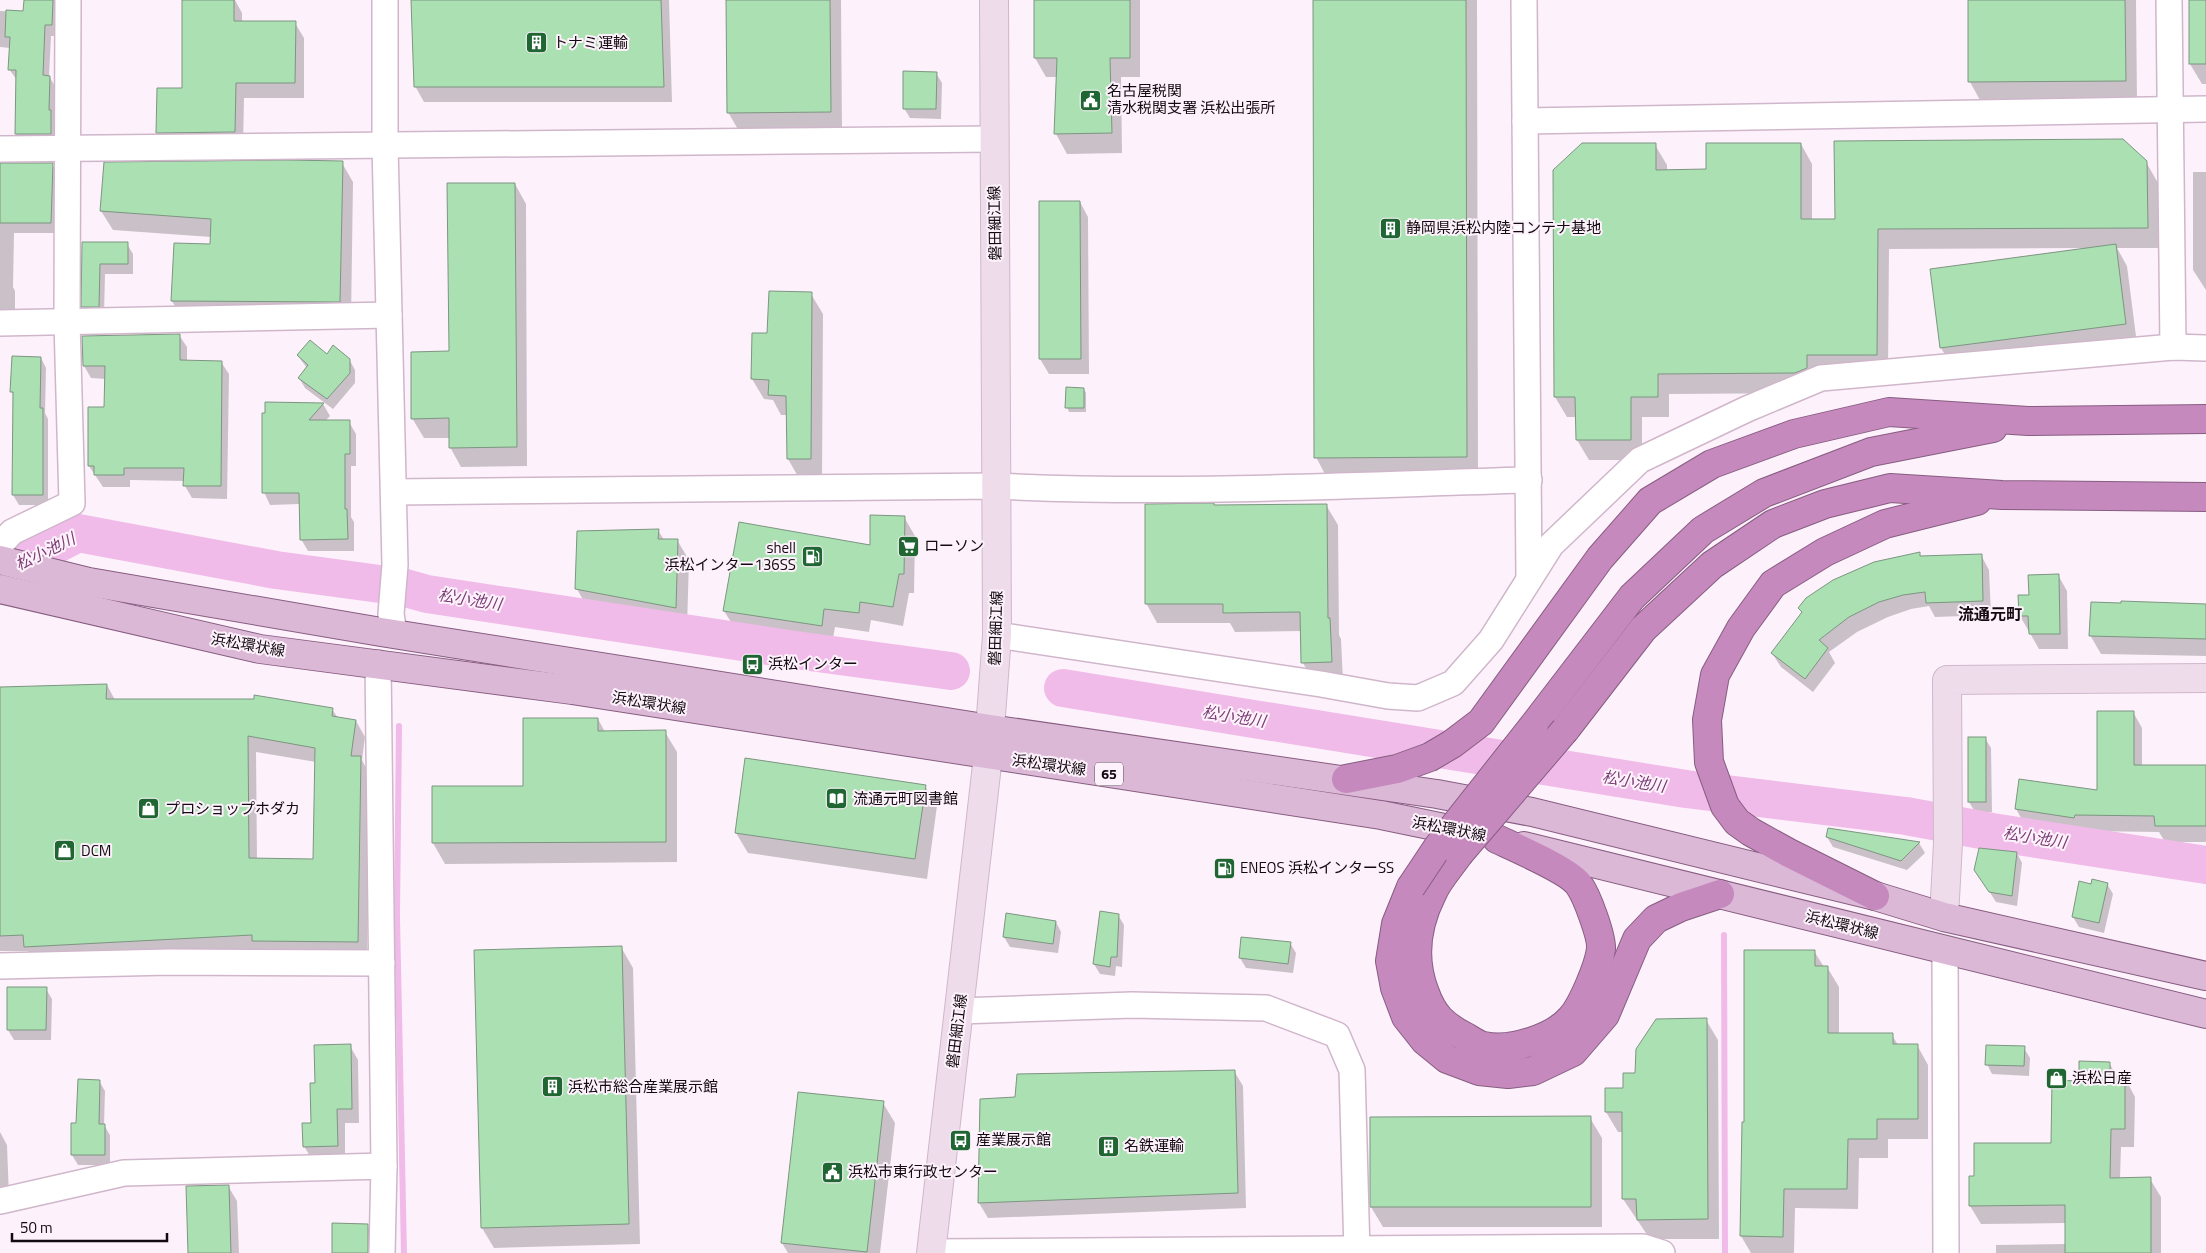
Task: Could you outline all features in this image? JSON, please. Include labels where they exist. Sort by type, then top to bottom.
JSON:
[{"type":"highway","points":[[1346,779],[1396,768],[1430,757],[1452,744],[1481,722],[1600,558],[1650,501],[1712,464],[1794,434],[1889,412],[2028,421],[2206,419]]},
{"type":"highway","points":[[1720,894],[1681,907],[1656,919],[1637,939],[1605,1015],[1573,1052],[1533,1071],[1508,1074],[1479,1071],[1447,1059],[1425,1041],[1406,1016],[1395,988],[1390,961],[1396,924],[1412,887],[1437,848],[1632,598],[1702,530],[1764,493],[1871,452],[2028,421]]},
{"type":"highway","points":[[1497,839],[1543,861],[1579,884],[1593,914],[1601,948],[1588,989],[1571,1018],[1549,1035],[1531,1042],[1507,1046],[1484,1046],[1446,1026],[1430,1007],[1421,983],[1416,955],[1419,930],[1432,894],[1459,854],[1565,730],[1643,629],[1712,565],[1774,524],[1825,504],[1890,488],[2002,495],[2206,497]]},
{"type":"highway","points":[[1875,896],[1751,832],[1737,822],[1725,806],[1709,762],[1707,720],[1715,675],[1741,628],[1774,584],[1825,552],[1885,524],[2002,495]]},
{"type":"main road","name":"磐田細江線","points":[[931,1253],[988,756],[997,635],[994,0]]},
{"type":"main road","name":"浜松環状線","points":[[0,560],[89,582],[393,624],[990,729],[1346,779],[1437,794],[1532,812],[1875,896],[1944,917],[2206,976]]},
{"type":"main road","name":"浜松環状線","points":[[0,590],[260,649],[572,690],[1371,814],[1497,839],[2206,1014]]},
{"type":"main road","points":[[1944,917],[1948,843],[1946,680],[2206,678]]},
{"type":"street","points":[[0,544],[12,532],[72,503],[66,322],[68,0]]},
{"type":"street","points":[[385,0],[385,145],[395,565],[393,624]]},
{"type":"street","points":[[1524,0],[1529,579]]},
{"type":"street","points":[[2169,0],[2172,347]]},
{"type":"street","points":[[1525,121],[2206,109]]},
{"type":"street","points":[[0,149],[994,139]]},
{"type":"street","points":[[0,323],[389,315]]},
{"type":"street","points":[[997,635],[1322,684],[1388,696],[1418,698],[1453,683],[1491,640],[1551,545],[1640,460],[1747,409],[1820,378],[2172,347],[2206,348]]},
{"type":"street","points":[[394,492],[997,486],[1064,489],[1226,488],[1528,480]]},
{"type":"street","points":[[378,663],[384,1166],[382,1253]]},
{"type":"street","points":[[1945,950],[1946,1253]]},
{"type":"street","points":[[0,966],[169,962],[382,963]]},
{"type":"street","points":[[959,1011],[1132,1005],[1266,1008],[1337,1035],[1352,1070],[1357,1251]]},
{"type":"street","points":[[0,1201],[124,1174],[384,1166]]},
{"type":"street","points":[[931,1253],[1357,1251],[1643,1247],[1662,1253]]},
{"type":"building","points":[[24,0],[53,0],[52,25],[45,25],[43,75],[50,76],[49,110],[51,110],[51,134],[15,134],[16,70],[8,70],[10,37],[5,37],[6,10],[23,11]]},
{"type":"building","points":[[182,0],[234,0],[234,21],[296,21],[295,83],[236,83],[235,132],[156,133],[157,88],[182,88]]},
{"type":"building","name":"トナミ運輸","points":[[411,0],[661,0],[664,87],[414,87]]},
{"type":"building","points":[[726,0],[830,0],[831,112],[727,113]]},
{"type":"building","points":[[1034,0],[1130,0],[1130,58],[1110,58],[1112,133],[1054,134],[1057,58],[1034,58]]},
{"type":"building","name":"静岡県浜松内陸コンテナ基地","points":[[1313,0],[1466,0],[1467,457],[1314,458]]},
{"type":"building","points":[[1968,0],[2125,0],[2126,81],[1968,82]]},
{"type":"building","points":[[2189,0],[2206,0],[2206,64],[2189,64]]},
{"type":"building","points":[[903,71],[937,72],[936,109],[903,109]]},
{"type":"building","points":[[2123,139],[2147,161],[2148,228],[1878,229],[1877,355],[1807,355],[1807,368],[1795,373],[1658,374],[1658,397],[1631,397],[1631,440],[1576,440],[1575,397],[1554,397],[1553,170],[1582,143],[1656,143],[1656,170],[1706,169],[1706,143],[1801,143],[1801,219],[1835,219],[1834,141]]},
{"type":"building","points":[[343,161],[340,302],[171,301],[174,243],[210,244],[211,219],[100,211],[104,162]]},
{"type":"building","points":[[0,163],[53,163],[51,223],[0,223]]},
{"type":"building","points":[[447,183],[515,183],[517,447],[449,448],[449,418],[411,419],[411,352],[449,351]]},
{"type":"building","points":[[1039,201],[1080,201],[1081,359],[1039,359]]},
{"type":"building","points":[[82,242],[128,242],[128,264],[100,264],[99,307],[81,307]]},
{"type":"building","points":[[2116,244],[2126,324],[1940,348],[1930,269]]},
{"type":"building","points":[[769,291],[812,292],[811,459],[787,459],[786,396],[768,395],[769,380],[751,379],[752,333],[767,333]]},
{"type":"building","points":[[180,334],[180,360],[222,361],[221,486],[183,486],[184,468],[124,468],[124,475],[94,475],[94,466],[88,466],[88,407],[104,407],[105,366],[83,366],[82,336]]},
{"type":"building","points":[[310,340],[327,354],[333,345],[350,359],[350,373],[327,399],[298,378],[308,365],[297,355]]},
{"type":"building","points":[[12,356],[41,357],[40,408],[43,408],[43,495],[12,495],[13,392],[10,392]]},
{"type":"building","points":[[1066,387],[1084,388],[1084,408],[1065,408]]},
{"type":"building","points":[[265,402],[324,403],[309,420],[350,420],[350,454],[345,454],[345,509],[347,509],[348,539],[300,540],[299,493],[262,493],[262,413],[265,413]]},
{"type":"building","points":[[1214,503],[1214,505],[1327,504],[1328,618],[1330,618],[1332,662],[1301,663],[1300,612],[1223,613],[1223,604],[1145,604],[1145,504]]},
{"type":"building","points":[[870,515],[905,516],[904,574],[899,574],[893,607],[860,602],[859,613],[824,609],[822,626],[723,611],[739,522],[870,545]]},
{"type":"building","points":[[659,529],[658,539],[678,539],[676,608],[575,589],[577,531]]},
{"type":"building","points":[[1920,552],[1920,556],[1982,554],[1983,601],[1926,603],[1925,592],[1903,595],[1879,602],[1849,617],[1819,640],[1828,648],[1805,679],[1771,653],[1802,612],[1798,608],[1806,598],[1833,580],[1874,562]]},
{"type":"building","points":[[2059,574],[2060,634],[2029,634],[2028,616],[2019,616],[2018,595],[2029,595],[2028,575]]},
{"type":"building","points":[[2121,601],[2206,604],[2206,639],[2089,636],[2091,602],[2121,603]]},
{"type":"building","points":[[107,684],[106,699],[254,699],[254,695],[333,708],[332,716],[356,720],[351,756],[361,756],[358,942],[252,941],[252,935],[24,947],[23,935],[0,936],[0,687]],"holes":[[[248,736],[315,748],[313,859],[249,858]]]},
{"type":"building","points":[[2097,711],[2134,711],[2134,765],[2206,765],[2206,826],[2155,826],[2154,816],[2075,815],[2074,818],[2015,809],[2019,779],[2097,790]]},
{"type":"building","points":[[523,718],[598,718],[598,731],[666,730],[666,842],[432,843],[432,786],[523,786]]},
{"type":"building","points":[[1968,737],[1986,737],[1986,802],[1968,802]]},
{"type":"building","points":[[745,758],[926,785],[915,859],[735,833]]},
{"type":"building","points":[[1828,828],[1920,842],[1901,861],[1826,837]]},
{"type":"building","points":[[1979,848],[2017,852],[2012,896],[1989,892],[1974,870]]},
{"type":"building","points":[[2092,879],[2108,883],[2099,923],[2072,917],[2079,881],[2091,884]]},
{"type":"building","points":[[1100,911],[1119,914],[1117,957],[1111,957],[1110,967],[1093,964]]},
{"type":"building","points":[[1006,913],[1056,921],[1053,944],[1003,937]]},
{"type":"building","points":[[1241,937],[1291,942],[1288,964],[1239,958]]},
{"type":"building","name":"浜松市総合産業展示館","points":[[622,946],[629,1224],[481,1228],[474,950]]},
{"type":"building","points":[[1744,950],[1815,950],[1815,966],[1828,966],[1828,1033],[1893,1033],[1893,1044],[1918,1044],[1918,1119],[1877,1119],[1877,1139],[1848,1139],[1847,1189],[1784,1189],[1783,1237],[1740,1236],[1742,1122],[1744,1122]]},
{"type":"building","points":[[7,987],[47,987],[46,1030],[7,1030]]},
{"type":"building","points":[[1707,1018],[1708,1219],[1637,1220],[1636,1199],[1622,1199],[1622,1112],[1605,1112],[1605,1088],[1623,1088],[1623,1073],[1635,1073],[1636,1049],[1656,1019]]},
{"type":"building","points":[[351,1044],[352,1109],[337,1109],[338,1146],[303,1147],[302,1123],[311,1123],[310,1083],[315,1083],[314,1045]]},
{"type":"building","points":[[1986,1045],[2025,1046],[2024,1066],[1985,1065]]},
{"type":"building","points":[[2079,1061],[2110,1062],[2110,1077],[2125,1077],[2125,1129],[2111,1129],[2110,1178],[2151,1177],[2151,1253],[2065,1253],[2065,1205],[1969,1206],[1969,1176],[1974,1176],[1974,1143],[2051,1143],[2052,1080],[2079,1081]]},
{"type":"building","name":"名鉄運輸","points":[[1235,1070],[1238,1193],[978,1203],[980,1099],[1015,1097],[1017,1074]]},
{"type":"building","points":[[78,1079],[100,1080],[99,1124],[105,1124],[105,1155],[71,1155],[71,1123],[76,1123]]},
{"type":"building","name":"浜松市東行政センター","points":[[798,1092],[884,1101],[867,1252],[781,1243]]},
{"type":"building","points":[[1591,1116],[1591,1207],[1370,1207],[1370,1117]]},
{"type":"building","points":[[229,1185],[231,1253],[188,1253],[186,1186]]},
{"type":"building","points":[[332,1223],[368,1224],[368,1253],[332,1253]]},
{"type":"waterway","name":"松小池川","points":[[0,574],[78,533],[276,570],[402,587],[427,594],[795,650],[951,671]]},
{"type":"waterway","name":"松小池川","points":[[1063,688],[1686,789],[1906,816],[1992,832],[2206,865]]},
{"type":"waterway","points":[[399,726],[397,918],[404,1253]]},
{"type":"waterway","points":[[1724,935],[1725,1253]]},
{"type":"place","name":"トナミ運輸","points":[[537,43]]},
{"type":"place","name":"名古屋税関 清水税関支署 浜松出張所","points":[[1091,100]]},
{"type":"place","name":"静岡県浜松内陸コンテナ基地","points":[[1390,228]]},
{"type":"place","name":"ローソン","points":[[908,546]]},
{"type":"place","name":"shell 浜松インター136SS","points":[[812,557]]},
{"type":"place","name":"浜松インター","points":[[752,664]]},
{"type":"place","name":"流通元町図書館","points":[[837,799]]},
{"type":"place","name":"プロショップホダカ","points":[[149,809]]},
{"type":"place","name":"DCM","points":[[65,851]]},
{"type":"place","name":"ENEOS 浜松インターSS","points":[[1224,868]]},
{"type":"place","name":"浜松日産","points":[[2056,1078]]},
{"type":"place","name":"浜松市総合産業展示館","points":[[552,1087]]},
{"type":"place","name":"産業展示館","points":[[960,1140]]},
{"type":"place","name":"名鉄運輸","points":[[1108,1146]]},
{"type":"place","name":"浜松市東行政センター","points":[[832,1172]]},
{"type":"district","name":"流通元町","points":[[1990,614]]}]
